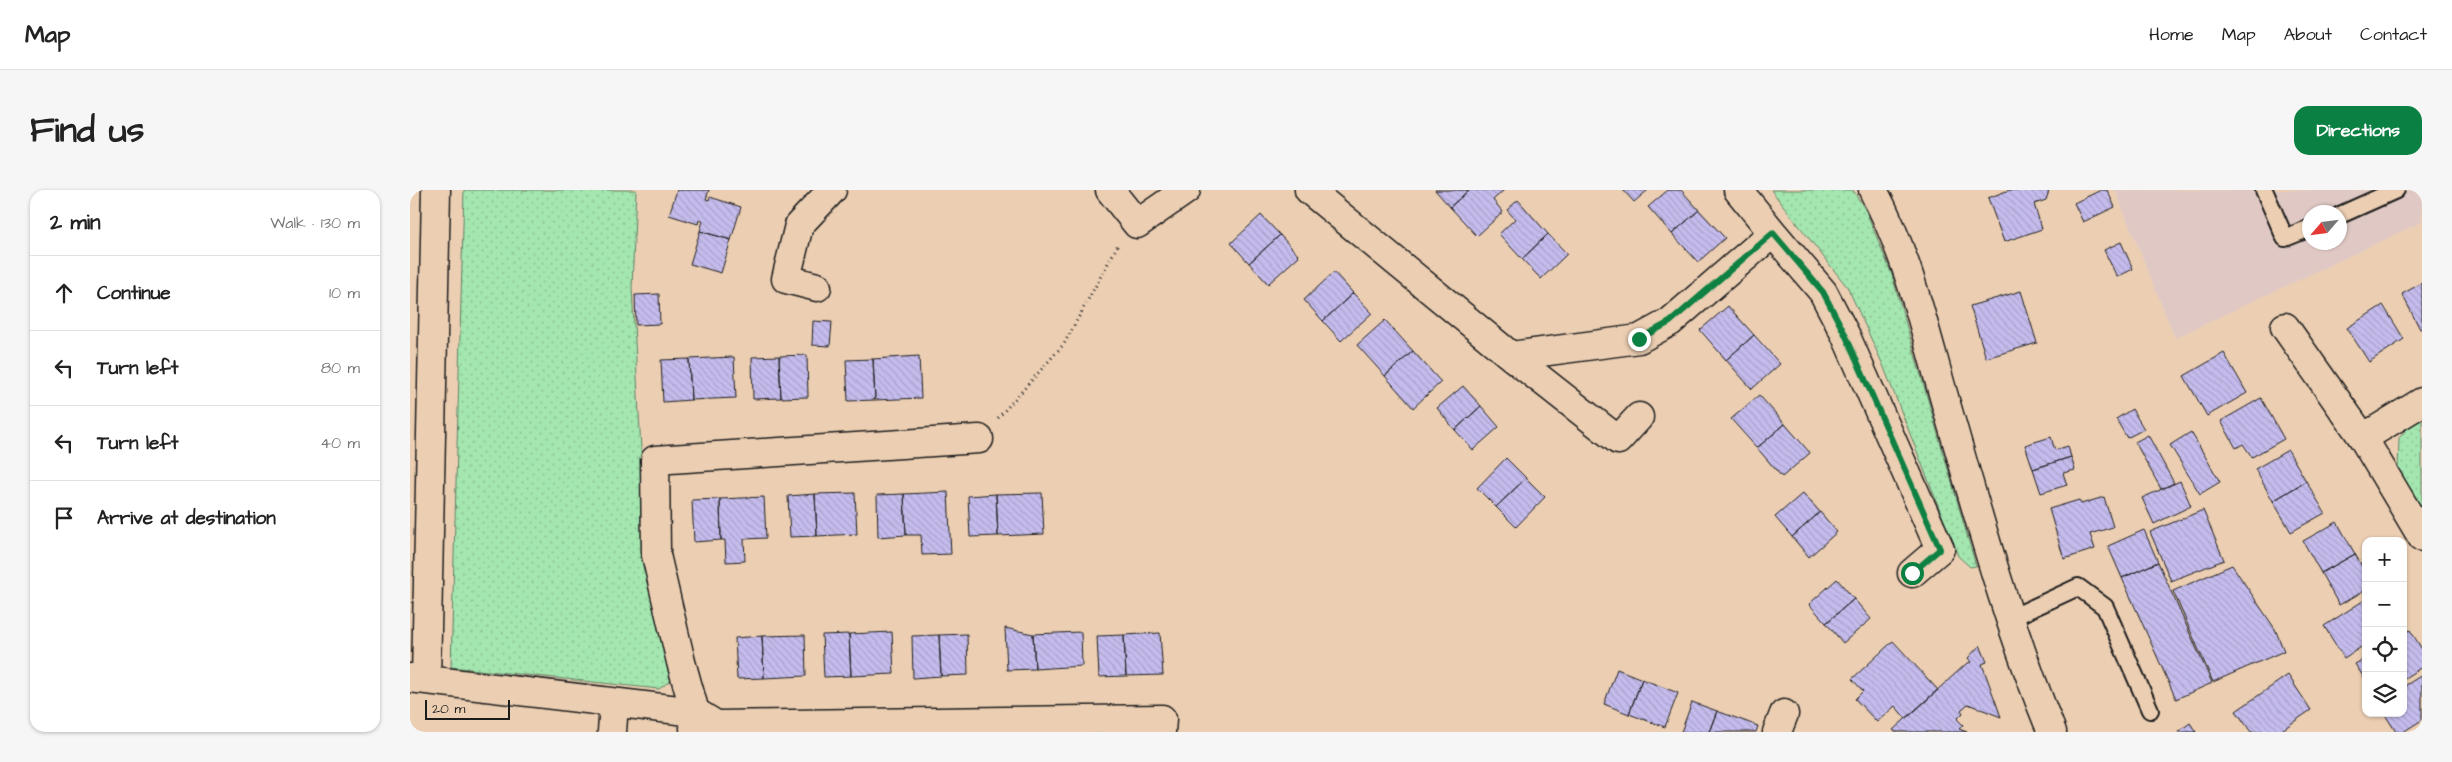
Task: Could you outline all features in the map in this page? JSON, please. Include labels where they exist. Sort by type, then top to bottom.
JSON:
[{"type":"street","points":[[436,190],[418,679],[614,704],[716,725],[1162,719],[1161,732]]},
{"type":"street","points":[[817,287],[786,280],[800,225],[832,190]]},
{"type":"street","points":[[1110,190],[1137,224],[1186,190]]},
{"type":"street","points":[[1309,190],[1511,356],[1618,440],[1638,417]]},
{"type":"street","points":[[1738,190],[1823,292],[1845,334],[1940,549],[1912,573]]},
{"type":"street","points":[[1873,190],[1887,216],[1912,281],[1996,574],[2052,732]]},
{"type":"street","points":[[1511,356],[1639,339],[1670,322],[1773,233]]},
{"type":"street","points":[[2285,327],[2363,438],[2422,536]]},
{"type":"street","points":[[2363,438],[2422,402]]},
{"type":"street","points":[[695,722],[656,555],[655,460],[979,439]]},
{"type":"street","points":[[612,732],[614,704]]},
{"type":"lane","points":[[2264,190],[2285,238],[2302,231]]},
{"type":"lane","points":[[2347,212],[2396,190]]},
{"type":"lane","points":[[2012,618],[2078,587],[2105,607],[2150,710]]},
{"type":"path","points":[[979,439],[1064,344],[1119,242],[1137,224]]},
{"type":"shaded area","points":[[2115,190],[2422,190],[2422,222],[2175,338]]},
{"type":"green space","points":[[464,190],[636,190],[632,288],[647,556],[674,678],[659,689],[451,667]]},
{"type":"green space","points":[[1771,190],[1853,190],[1866,211],[1891,272],[1976,566],[1970,567],[1958,556],[1883,365],[1848,288]]},
{"type":"green space","points":[[2422,417],[2422,512],[2398,471],[2399,438],[2412,423]]},
{"type":"building","points":[[677,190],[709,190],[706,199],[709,200],[710,197],[741,207],[731,240],[700,231],[703,221],[699,220],[698,224],[669,215]]},
{"type":"building","points":[[1435,190],[1469,190],[1450,207]]},
{"type":"building","points":[[1469,190],[1504,190],[1493,200],[1503,212],[1477,236],[1450,207]]},
{"type":"building","points":[[1623,190],[1648,190],[1634,202]]},
{"type":"building","points":[[1668,190],[1681,190],[1699,210],[1672,234],[1648,207]]},
{"type":"building","points":[[2009,190],[2049,191],[2046,200],[2034,204],[2042,229],[2004,242],[1988,198]]},
{"type":"building","points":[[2101,190],[2107,190],[2115,207],[2083,222],[2074,203]]},
{"type":"building","points":[[1518,200],[1548,234],[1522,259],[1499,234],[1515,219],[1507,210]]},
{"type":"building","points":[[1699,210],[1725,238],[1698,262],[1672,234]]},
{"type":"building","points":[[1261,215],[1280,235],[1249,263],[1231,243]]},
{"type":"building","points":[[700,231],[731,240],[721,273],[690,264]]},
{"type":"building","points":[[1548,234],[1567,254],[1541,279],[1522,259]]},
{"type":"building","points":[[1280,235],[1299,256],[1268,284],[1249,263]]},
{"type":"building","points":[[2121,242],[2133,269],[2117,277],[2104,250]]},
{"type":"building","points":[[1334,272],[1353,293],[1323,321],[1304,300]]},
{"type":"building","points":[[2422,283],[2422,329],[2420,329],[2402,294]]},
{"type":"building","points":[[2021,291],[2037,343],[1986,358],[1970,306]]},
{"type":"building","points":[[1353,293],[1372,313],[1341,341],[1323,321]]},
{"type":"building","points":[[659,294],[660,324],[636,325],[635,295]]},
{"type":"building","points":[[2383,305],[2404,339],[2369,362],[2347,328]]},
{"type":"building","points":[[1728,306],[1754,335],[1726,360],[1700,330]]},
{"type":"building","points":[[1385,320],[1413,351],[1385,376],[1357,345]]},
{"type":"building","points":[[813,321],[832,322],[830,346],[812,345]]},
{"type":"building","points":[[1754,335],[1780,364],[1752,389],[1726,360]]},
{"type":"building","points":[[1413,351],[1441,382],[1413,408],[1385,376]]},
{"type":"building","points":[[2224,353],[2247,393],[2207,416],[2184,376]]},
{"type":"building","points":[[807,355],[808,397],[781,398],[779,356]]},
{"type":"building","points":[[779,356],[781,398],[753,399],[752,357]]},
{"type":"building","points":[[919,356],[921,398],[875,400],[873,359]]},
{"type":"building","points":[[734,357],[736,398],[691,400],[689,359]]},
{"type":"building","points":[[689,359],[691,400],[663,402],[661,360]]},
{"type":"building","points":[[873,359],[875,400],[848,401],[846,360]]},
{"type":"building","points":[[1463,386],[1481,406],[1455,430],[1437,408]]},
{"type":"building","points":[[1759,395],[1785,424],[1757,448],[1731,419]]},
{"type":"building","points":[[2261,398],[2284,439],[2252,457],[2243,444],[2236,448],[2221,421]]},
{"type":"building","points":[[1481,406],[1499,427],[1473,450],[1455,430]]},
{"type":"building","points":[[2132,409],[2144,429],[2127,438],[2116,419]]},
{"type":"building","points":[[1785,424],[1810,453],[1782,477],[1757,448]]},
{"type":"building","points":[[2191,432],[2220,482],[2200,494],[2170,445]]},
{"type":"building","points":[[2148,435],[2174,483],[2161,489],[2135,442]]},
{"type":"building","points":[[2051,437],[2055,450],[2068,446],[2071,457],[2033,469],[2025,445]]},
{"type":"building","points":[[2288,450],[2306,481],[2273,501],[2255,469]]},
{"type":"building","points":[[2071,457],[2075,470],[2063,473],[2067,485],[2041,493],[2033,469]]},
{"type":"building","points":[[1506,458],[1526,478],[1496,507],[1477,488]]},
{"type":"building","points":[[1526,478],[1545,497],[1516,527],[1496,507]]},
{"type":"building","points":[[2180,481],[2191,506],[2154,524],[2142,498]]},
{"type":"building","points":[[2306,481],[2325,513],[2291,532],[2273,501]]},
{"type":"building","points":[[948,492],[951,554],[922,555],[921,535],[906,535],[904,494]]},
{"type":"building","points":[[855,493],[857,534],[817,536],[815,494]]},
{"type":"building","points":[[1042,493],[1044,534],[998,536],[996,494]]},
{"type":"building","points":[[1803,493],[1820,512],[1792,537],[1775,517]]},
{"type":"building","points":[[815,494],[817,536],[790,537],[788,496]]},
{"type":"building","points":[[904,494],[906,535],[878,537],[877,495]]},
{"type":"building","points":[[996,494],[998,536],[970,537],[968,496]]},
{"type":"building","points":[[764,497],[766,538],[744,539],[745,561],[726,562],[725,540],[721,540],[720,499]]},
{"type":"building","points":[[2104,497],[2113,527],[2090,534],[2095,549],[2064,559],[2049,509],[2079,500],[2081,504]]},
{"type":"building","points":[[720,499],[721,540],[694,542],[692,500]]},
{"type":"building","points":[[2203,510],[2224,560],[2171,581],[2150,532]]},
{"type":"building","points":[[1820,512],[1837,532],[1809,557],[1792,537]]},
{"type":"building","points":[[2337,522],[2355,554],[2321,573],[2303,541]]},
{"type":"building","points":[[2144,530],[2158,562],[2122,578],[2108,546]]},
{"type":"building","points":[[2355,554],[2362,566],[2362,592],[2339,605],[2321,573]]},
{"type":"building","points":[[2158,562],[2212,683],[2176,699],[2122,578]]},
{"type":"building","points":[[2232,565],[2275,629],[2284,651],[2213,682],[2173,591]]},
{"type":"building","points":[[1837,579],[1854,599],[1826,623],[1809,604]]},
{"type":"building","points":[[1854,599],[1871,619],[1843,643],[1826,623]]},
{"type":"building","points":[[2362,602],[2362,647],[2344,658],[2324,626]]},
{"type":"building","points":[[1005,628],[1033,634],[1035,669],[1007,670]]},
{"type":"building","points":[[2410,630],[2422,649],[2422,667],[2407,676],[2407,672],[2407,632]]},
{"type":"building","points":[[892,632],[894,674],[851,676],[849,634]]},
{"type":"building","points":[[1081,632],[1082,666],[1035,669],[1033,634]]},
{"type":"building","points":[[1160,633],[1163,675],[1126,676],[1124,635]]},
{"type":"building","points":[[849,634],[851,676],[824,677],[822,635]]},
{"type":"building","points":[[967,634],[968,675],[941,676],[939,635]]},
{"type":"building","points":[[805,635],[806,676],[764,678],[762,636]]},
{"type":"building","points":[[939,635],[941,676],[913,678],[912,636]]},
{"type":"building","points":[[1124,635],[1126,676],[1099,677],[1097,636]]},
{"type":"building","points":[[762,636],[764,678],[737,679],[735,638]]},
{"type":"building","points":[[1893,641],[1938,690],[1906,719],[1895,706],[1877,722],[1855,699],[1863,691],[1852,679]]},
{"type":"building","points":[[1980,645],[1987,662],[1982,664],[2001,717],[1968,704],[1961,710],[1963,713],[1957,719],[1963,725],[1959,729],[1967,732],[1895,732],[1893,730],[1966,664],[1971,662],[1968,658]]},
{"type":"building","points":[[2362,660],[2362,675],[2355,664]]},
{"type":"building","points":[[1617,669],[1642,679],[1629,714],[1604,704]]},
{"type":"building","points":[[2288,675],[2311,710],[2279,732],[2251,732],[2236,711]]},
{"type":"building","points":[[2422,675],[2422,720],[2403,732],[2396,732],[2387,717],[2407,717],[2407,684]]},
{"type":"building","points":[[1642,679],[1678,693],[1665,727],[1629,714]]},
{"type":"building","points":[[1692,702],[1717,711],[1709,732],[1681,732]]},
{"type":"building","points":[[1717,711],[1758,726],[1756,732],[1709,732]]},
{"type":"building","points":[[2190,723],[2196,732],[2178,732]]},
{"type":"route","points":[[1639,339],[1670,322],[1773,233],[1823,292],[1845,334],[1940,549],[1912,573]]}]
